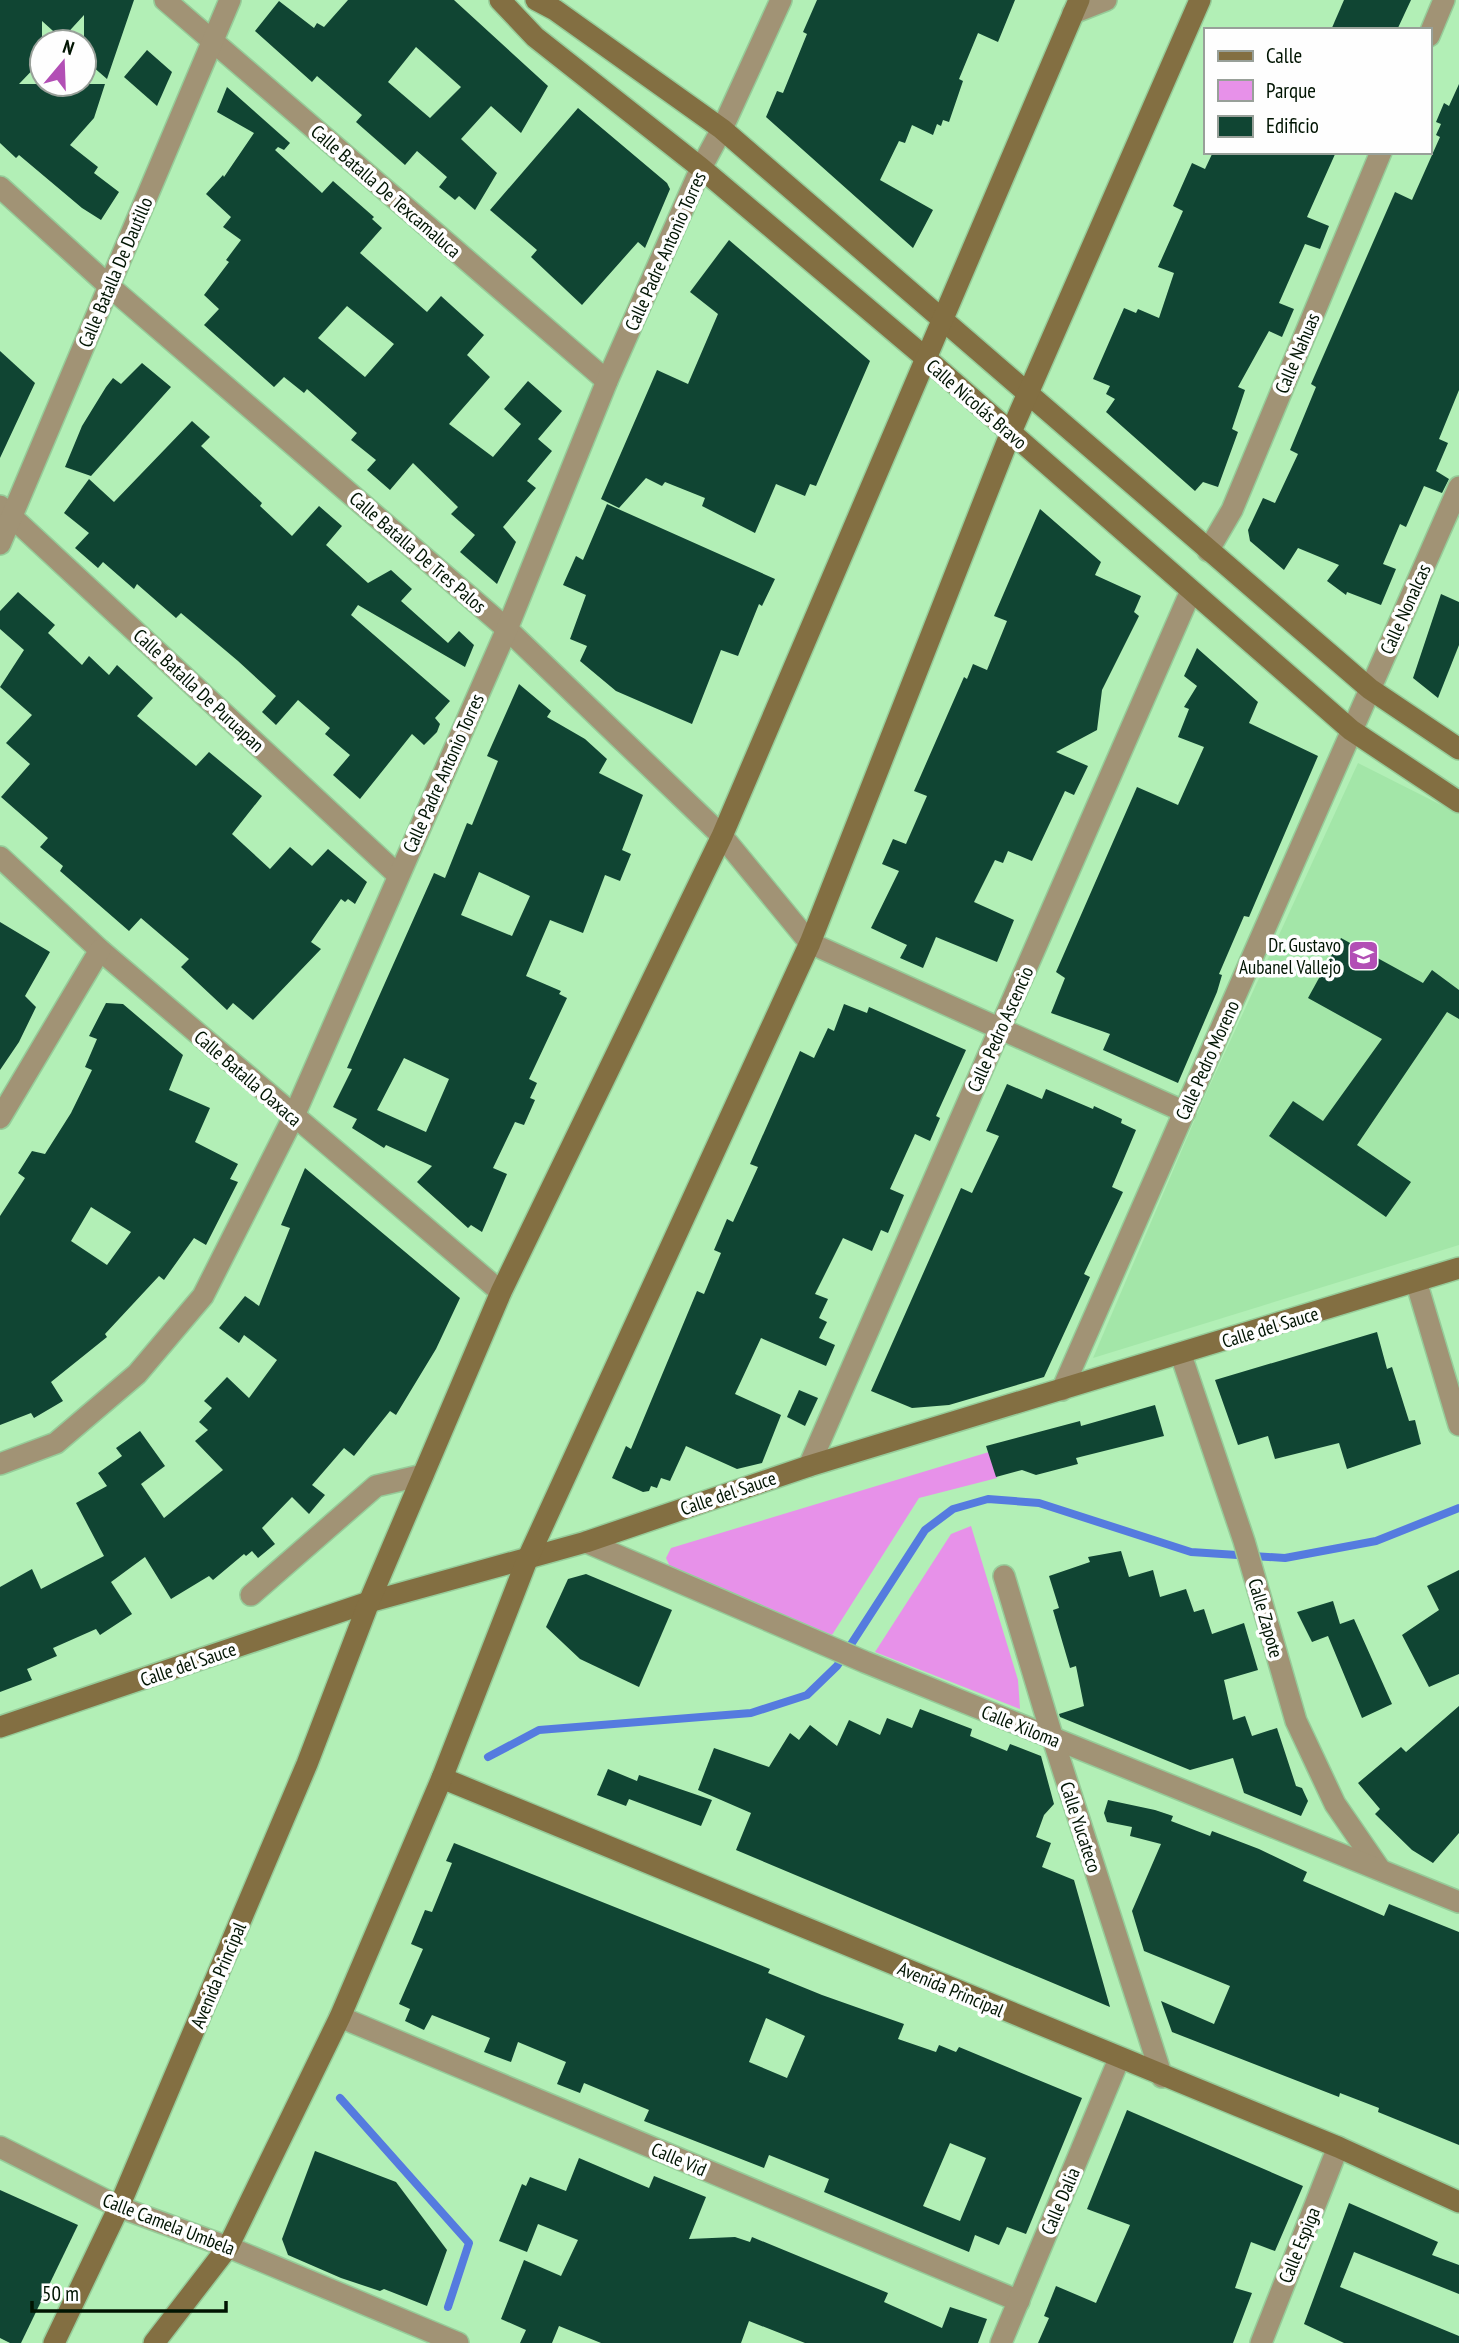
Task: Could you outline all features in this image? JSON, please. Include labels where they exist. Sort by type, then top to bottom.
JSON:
[{"type":"main road","name":"Calle Nicolás Bravo","points":[[500,0],[535,37],[701,168],[927,359],[1351,730],[1459,802]]},
{"type":"main road","name":"Calle Nicolás Bravo","points":[[536,0],[555,10],[723,129],[1370,689],[1459,749]]},
{"type":"main road","points":[[154,2343],[228,2247],[340,2017],[442,1778],[527,1560],[810,943],[1011,432],[1200,0]]},
{"type":"main road","name":"Avenida Principal","points":[[54,2343],[119,2207],[307,1763],[369,1602],[501,1292],[722,836],[1076,7]]},
{"type":"main road","name":"Calle del Sauce","points":[[0,1727],[369,1602],[586,1542],[808,1466],[1459,1268]]},
{"type":"main road","name":"Avenida Principal","points":[[442,1778],[1162,2077],[1338,2147],[1459,2202]]},
{"type":"street","name":"Calle Batalla De Texcamaluca","points":[[165,0],[607,382]]},
{"type":"street","name":"Calle Batalla De Dautillo","points":[[0,544],[6,511],[109,286],[230,0]]},
{"type":"street","name":"Calle Padre Antonio Torres","points":[[0,1464],[57,1443],[137,1374],[203,1296],[293,1118],[507,629],[607,382],[701,168],[723,129],[781,0]]},
{"type":"street","points":[[1076,7],[1106,0]]},
{"type":"street","points":[[1431,31],[1444,0]]},
{"type":"street","name":"Calle Nahuas","points":[[1208,551],[1232,510],[1380,154]]},
{"type":"street","name":"Calle Batalla De Tres Palos","points":[[0,187],[109,286],[507,629],[722,836],[810,943]]},
{"type":"street","name":"Calle Nonalcas","points":[[1351,730],[1459,487]]},
{"type":"street","name":"Calle Batalla De Puruapan","points":[[6,511],[398,875]]},
{"type":"street","name":"Calle Pedro Ascencio","points":[[808,1466],[1191,591]]},
{"type":"street","name":"Calle Pedro Moreno","points":[[1062,1390],[1351,730]]},
{"type":"street","name":"Calle Batalla Oaxaca","points":[[0,857],[100,950],[293,1118],[501,1292]]},
{"type":"street","points":[[810,943],[1185,1112]]},
{"type":"street","points":[[0,1118],[100,950]]},
{"type":"street","points":[[1416,1281],[1459,1425]]},
{"type":"street","name":"Calle Zapote","points":[[1181,1354],[1244,1541],[1296,1721],[1335,1804],[1379,1868]]},
{"type":"street","points":[[251,1595],[376,1486],[423,1475]]},
{"type":"street","name":"Calle Xiloma","points":[[586,1542],[1053,1740],[1459,1902]]},
{"type":"street","name":"Calle Yucateco","points":[[1004,1576],[1053,1740],[1162,2077]]},
{"type":"street","name":"Calle Vid","points":[[340,2017],[1018,2301]]},
{"type":"street","name":"Calle Dalia","points":[[1002,2343],[1119,2059]]},
{"type":"street","name":"Calle Camela Umbela","points":[[0,2147],[119,2207],[228,2247],[458,2343]]},
{"type":"street","name":"Calle Espiga","points":[[1261,2343],[1338,2147]]},
{"type":"shaded area","name":"Dr. Gustavo Aubanel Vallejo","points":[[1358,763],[1459,814],[1459,1245],[1093,1358],[1204,1098]]},
{"type":"green space","points":[[989,1452],[997,1478],[919,1498],[832,1635],[671,1569],[666,1558],[671,1548]]},
{"type":"green space","points":[[971,1526],[1018,1680],[1020,1709],[875,1652],[951,1534]]},
{"type":"building","points":[[0,0],[134,0],[107,79],[98,71],[98,28],[84,28],[84,15],[72,28],[50,28],[42,21],[42,28],[28,28],[28,75],[19,84],[28,84],[28,98],[98,98],[98,84],[105,84],[94,118],[70,145],[98,167],[94,173],[119,192],[101,220],[82,208],[19,155],[16,158],[0,143]]},
{"type":"building","points":[[348,0],[454,0],[548,86],[521,133],[491,106],[461,139],[497,173],[475,210],[459,196],[455,200],[439,187],[447,177],[417,151],[405,165],[356,122],[362,115],[317,76],[312,82],[255,31],[279,1],[314,28],[317,23],[324,27]],"holes":[[[416,47],[461,87],[430,118],[388,82]]]},
{"type":"building","points":[[817,0],[1015,0],[998,42],[978,33],[959,79],[963,81],[949,122],[943,120],[941,126],[937,124],[933,135],[912,125],[905,143],[899,141],[880,180],[933,210],[913,248],[766,117],[777,91],[783,93],[807,34],[803,32]]},
{"type":"building","points":[[1344,0],[1411,0],[1398,28],[1332,28]]},
{"type":"building","points":[[147,50],[172,72],[157,106],[124,77]]},
{"type":"building","points":[[1459,84],[1459,390],[1439,439],[1448,443],[1436,471],[1449,479],[1442,493],[1424,486],[1406,527],[1400,524],[1383,564],[1396,569],[1381,605],[1347,592],[1346,595],[1327,581],[1339,565],[1298,548],[1284,570],[1250,541],[1248,530],[1263,498],[1275,503],[1298,454],[1290,450],[1316,387],[1311,384],[1395,192],[1412,200],[1440,137],[1436,135],[1441,124],[1436,122],[1444,103],[1449,106]]},
{"type":"building","points":[[227,87],[290,143],[284,150],[278,147],[275,150],[322,193],[333,181],[374,217],[372,219],[382,228],[360,253],[427,312],[441,296],[484,335],[467,355],[490,377],[449,424],[493,457],[521,424],[504,409],[528,381],[562,411],[538,439],[552,451],[527,481],[536,488],[503,527],[516,542],[497,584],[460,552],[475,535],[451,514],[458,507],[413,463],[390,490],[367,470],[376,460],[351,440],[357,433],[307,389],[304,393],[284,377],[274,387],[204,325],[219,309],[204,295],[229,262],[226,260],[241,240],[223,227],[231,217],[206,194],[223,175],[224,177],[254,133],[217,112]],"holes":[[[347,306],[394,344],[365,377],[318,338]]]},
{"type":"building","points":[[578,108],[667,183],[670,189],[645,248],[638,242],[582,305],[531,257],[537,250],[490,210]]},
{"type":"building","points":[[1212,154],[1335,154],[1307,217],[1329,226],[1320,249],[1305,244],[1279,303],[1294,309],[1282,337],[1269,331],[1238,387],[1245,390],[1232,429],[1238,432],[1218,487],[1203,482],[1195,491],[1106,412],[1115,399],[1106,394],[1110,386],[1093,379],[1124,308],[1136,313],[1138,309],[1159,318],[1174,273],[1158,267],[1183,211],[1173,206],[1192,163],[1205,169]]},
{"type":"building","points":[[729,240],[870,361],[816,486],[810,484],[805,496],[776,484],[755,533],[702,506],[705,498],[665,482],[662,486],[646,478],[619,508],[601,499],[657,370],[688,384],[718,314],[690,292]]},
{"type":"building","points":[[0,351],[35,383],[0,458]]},
{"type":"building","points":[[142,363],[171,387],[91,476],[65,467],[82,426],[106,387],[113,378],[121,384]]},
{"type":"building","points":[[192,421],[210,437],[201,446],[262,503],[260,506],[292,536],[319,506],[342,526],[326,545],[368,583],[391,570],[412,589],[401,601],[448,643],[459,631],[474,645],[465,667],[358,605],[351,615],[450,701],[435,718],[440,724],[437,732],[424,745],[412,734],[360,799],[333,775],[350,755],[325,734],[330,728],[298,700],[276,725],[262,712],[276,696],[238,661],[181,613],[176,618],[137,584],[134,589],[103,562],[98,568],[75,548],[89,533],[64,513],[89,479],[114,502]]},
{"type":"building","points":[[607,504],[775,579],[762,606],[759,604],[738,656],[721,650],[692,724],[616,691],[580,661],[587,646],[570,639],[586,595],[563,585],[576,556],[583,560]]},
{"type":"building","points":[[1040,509],[1101,562],[1095,575],[1141,596],[1134,612],[1139,616],[1102,690],[1097,730],[1056,752],[1088,766],[1074,795],[1065,791],[1032,861],[1008,851],[1003,863],[995,860],[974,902],[1014,920],[997,962],[936,937],[923,968],[900,958],[907,945],[871,928],[899,871],[882,864],[893,839],[906,844],[927,796],[914,791],[964,677],[967,679],[973,664],[987,670],[1007,621],[994,616]]},
{"type":"building","points":[[18,592],[55,625],[48,633],[82,665],[89,656],[109,675],[117,665],[153,698],[137,716],[196,766],[209,752],[262,796],[232,834],[270,869],[290,847],[312,866],[328,849],[367,882],[355,904],[348,899],[345,902],[341,899],[311,942],[321,949],[253,1020],[233,1003],[227,1010],[181,967],[189,959],[141,918],[129,931],[60,871],[63,866],[40,847],[48,838],[1,797],[30,764],[6,743],[32,715],[0,687],[24,650],[0,629],[0,611]]},
{"type":"building","points":[[1441,594],[1459,602],[1459,645],[1438,698],[1413,678]]},
{"type":"building","points":[[1197,648],[1258,702],[1249,723],[1318,756],[1249,917],[1244,916],[1219,974],[1222,975],[1217,992],[1178,1083],[1103,1050],[1110,1034],[1051,1013],[1065,978],[1056,972],[1137,787],[1178,805],[1204,747],[1178,737],[1189,709],[1184,707],[1197,686],[1184,676]]},
{"type":"building","points":[[519,684],[551,711],[547,717],[585,739],[607,759],[599,773],[643,795],[622,850],[631,854],[620,881],[605,875],[583,933],[550,920],[526,976],[561,991],[559,994],[567,998],[529,1079],[537,1083],[530,1098],[535,1100],[524,1125],[515,1122],[493,1168],[507,1174],[482,1232],[471,1225],[468,1228],[417,1182],[432,1166],[386,1145],[384,1148],[352,1128],[357,1119],[333,1107],[352,1069],[347,1068],[434,873],[445,878],[467,823],[472,825],[498,761],[487,756]],"holes":[[[479,872],[530,896],[512,936],[461,915]],[[404,1058],[449,1079],[426,1132],[377,1110]]]},
{"type":"building","points":[[0,922],[50,952],[25,996],[36,1007],[19,1042],[0,1070]]},
{"type":"building","points":[[1341,938],[1423,983],[1432,970],[1459,990],[1459,1019],[1447,1012],[1357,1145],[1411,1182],[1386,1217],[1269,1136],[1293,1101],[1323,1121],[1382,1039],[1308,998]]},
{"type":"building","points":[[106,1003],[123,1004],[183,1055],[169,1090],[210,1108],[195,1142],[238,1164],[230,1179],[238,1182],[206,1245],[194,1238],[164,1280],[159,1276],[105,1334],[107,1337],[51,1382],[63,1401],[34,1418],[31,1413],[0,1425],[0,1216],[25,1178],[18,1173],[32,1151],[45,1154],[71,1113],[92,1070],[85,1067],[97,1039],[89,1036]],"holes":[[[91,1207],[131,1232],[107,1265],[71,1241]]]},
{"type":"building","points":[[844,1004],[867,1013],[869,1007],[966,1050],[936,1116],[940,1118],[930,1141],[915,1134],[890,1189],[904,1195],[888,1233],[881,1230],[872,1251],[843,1238],[815,1294],[828,1299],[819,1318],[827,1322],[819,1338],[835,1345],[826,1366],[761,1338],[735,1394],[781,1415],[762,1463],[737,1469],[686,1446],[670,1481],[661,1478],[657,1488],[651,1486],[649,1491],[643,1492],[612,1478],[626,1446],[631,1449],[697,1291],[704,1294],[721,1253],[714,1250],[727,1219],[733,1222],[758,1167],[750,1164],[800,1051],[814,1058],[828,1028],[834,1031]]},
{"type":"building","points":[[1007,1084],[1042,1099],[1046,1089],[1093,1109],[1094,1106],[1122,1119],[1121,1123],[1136,1130],[1112,1187],[1123,1192],[1084,1274],[1090,1277],[1044,1377],[949,1405],[912,1408],[871,1391],[961,1188],[972,1193],[999,1136],[986,1131]]},
{"type":"building","points":[[305,1168],[460,1298],[436,1349],[396,1415],[390,1411],[354,1456],[344,1448],[312,1485],[325,1495],[309,1514],[292,1497],[262,1528],[275,1544],[258,1558],[252,1551],[246,1556],[244,1554],[213,1580],[209,1576],[171,1599],[145,1557],[111,1582],[132,1614],[100,1635],[96,1629],[53,1648],[57,1656],[27,1669],[32,1680],[0,1692],[0,1587],[32,1569],[41,1589],[104,1556],[76,1503],[107,1486],[98,1473],[122,1456],[116,1448],[140,1431],[165,1466],[141,1484],[164,1518],[223,1470],[195,1441],[208,1430],[199,1422],[212,1408],[204,1401],[227,1377],[249,1398],[277,1360],[244,1335],[239,1343],[219,1328],[245,1296],[259,1306],[290,1228],[281,1225]]},
{"type":"building","points":[[1377,1332],[1387,1369],[1392,1367],[1409,1421],[1415,1420],[1421,1444],[1347,1469],[1339,1443],[1275,1459],[1268,1436],[1238,1445],[1215,1380]]},
{"type":"building","points":[[799,1390],[818,1398],[805,1426],[787,1417]]},
{"type":"building","points":[[1155,1405],[1164,1436],[1076,1458],[1078,1464],[1036,1475],[1022,1470],[996,1477],[986,1446],[1080,1421],[1081,1426]]},
{"type":"building","points":[[1121,1551],[1129,1577],[1153,1570],[1160,1597],[1186,1589],[1194,1612],[1204,1609],[1212,1634],[1244,1623],[1258,1670],[1224,1680],[1233,1720],[1245,1716],[1252,1736],[1277,1728],[1296,1786],[1302,1788],[1308,1801],[1301,1816],[1244,1793],[1233,1758],[1190,1770],[1060,1717],[1059,1714],[1084,1706],[1076,1666],[1070,1668],[1053,1610],[1059,1608],[1049,1576],[1090,1562],[1088,1557]]},
{"type":"building","points":[[1459,1570],[1459,1674],[1429,1687],[1402,1635],[1439,1610],[1427,1586]]},
{"type":"building","points":[[586,1574],[672,1610],[639,1687],[580,1659],[546,1627],[568,1579]]},
{"type":"building","points":[[1333,1601],[1340,1624],[1354,1619],[1392,1704],[1362,1718],[1328,1636],[1312,1642],[1297,1612]]},
{"type":"building","points":[[1459,1706],[1459,1833],[1433,1863],[1412,1850],[1375,1814],[1380,1809],[1358,1783],[1401,1747],[1406,1752]]},
{"type":"building","points":[[920,1709],[972,1729],[970,1736],[1007,1751],[1010,1744],[1041,1756],[1054,1804],[1044,1815],[1036,1837],[1051,1843],[1042,1867],[1074,1880],[1110,2007],[736,1850],[751,1813],[698,1790],[714,1748],[769,1767],[790,1733],[799,1740],[810,1725],[837,1746],[849,1720],[880,1735],[887,1718],[912,1728]]},
{"type":"building","points":[[608,1769],[637,1781],[639,1775],[712,1800],[701,1826],[629,1799],[626,1806],[597,1795]]},
{"type":"building","points":[[1108,1800],[1155,1810],[1173,1816],[1171,1821],[1210,1836],[1212,1831],[1259,1849],[1307,1872],[1303,1881],[1384,1916],[1389,1904],[1459,1932],[1459,2145],[1378,2112],[1379,2108],[1340,2093],[1339,2097],[1172,2032],[1161,2001],[1214,2024],[1230,1986],[1144,1951],[1132,1911],[1161,1844],[1130,1836],[1132,1827],[1107,1822],[1104,1813]]},
{"type":"building","points":[[454,1843],[770,1969],[768,1973],[822,1995],[904,2024],[898,2039],[936,2052],[939,2045],[956,2052],[959,2047],[1082,2098],[1026,2234],[1007,2227],[999,2245],[975,2235],[969,2252],[824,2192],[829,2179],[769,2155],[764,2168],[644,2121],[649,2110],[584,2083],[580,2093],[557,2084],[566,2062],[518,2042],[511,2062],[484,2052],[490,2038],[432,2015],[424,2030],[405,2021],[410,2009],[399,2004],[423,1949],[411,1944],[425,1910],[432,1912],[452,1863],[446,1861]],"holes":[[[766,2018],[805,2036],[787,2078],[749,2062]],[[950,2143],[986,2158],[960,2221],[923,2206]]]},
{"type":"building","points":[[1127,2110],[1303,2186],[1275,2251],[1251,2242],[1235,2288],[1252,2293],[1233,2343],[1038,2343],[1049,2318],[1044,2316],[1056,2286],[1096,2303],[1130,2225],[1087,2209]]},
{"type":"building","points":[[315,2151],[396,2182],[447,2250],[427,2306],[384,2289],[380,2291],[341,2278],[288,2255],[282,2239]]},
{"type":"building","points":[[579,2158],[649,2188],[654,2176],[706,2197],[689,2239],[735,2237],[750,2242],[752,2237],[888,2293],[884,2302],[942,2328],[950,2307],[987,2319],[978,2343],[805,2343],[749,2321],[741,2343],[601,2343],[559,2326],[552,2343],[520,2343],[526,2330],[501,2319],[524,2260],[561,2276],[578,2240],[538,2224],[527,2252],[499,2241],[522,2184],[526,2186],[530,2177],[566,2191]]},
{"type":"building","points":[[0,2190],[78,2225],[21,2343],[10,2343],[0,2338]]},
{"type":"building","points":[[1349,2203],[1438,2242],[1432,2255],[1459,2265],[1459,2294],[1354,2252],[1340,2287],[1459,2336],[1459,2343],[1344,2343],[1304,2324]]},
{"type":"waterway","points":[[488,1757],[539,1730],[751,1713],[807,1695],[837,1666],[925,1530],[953,1509],[988,1499],[1039,1503],[1191,1552],[1285,1558],[1376,1541],[1459,1508]]},
{"type":"waterway","points":[[340,2098],[469,2243],[448,2307]]},
{"type":"place","name":"Dr. Gustavo Aubanel Vallejo","points":[[1364,956]]}]
